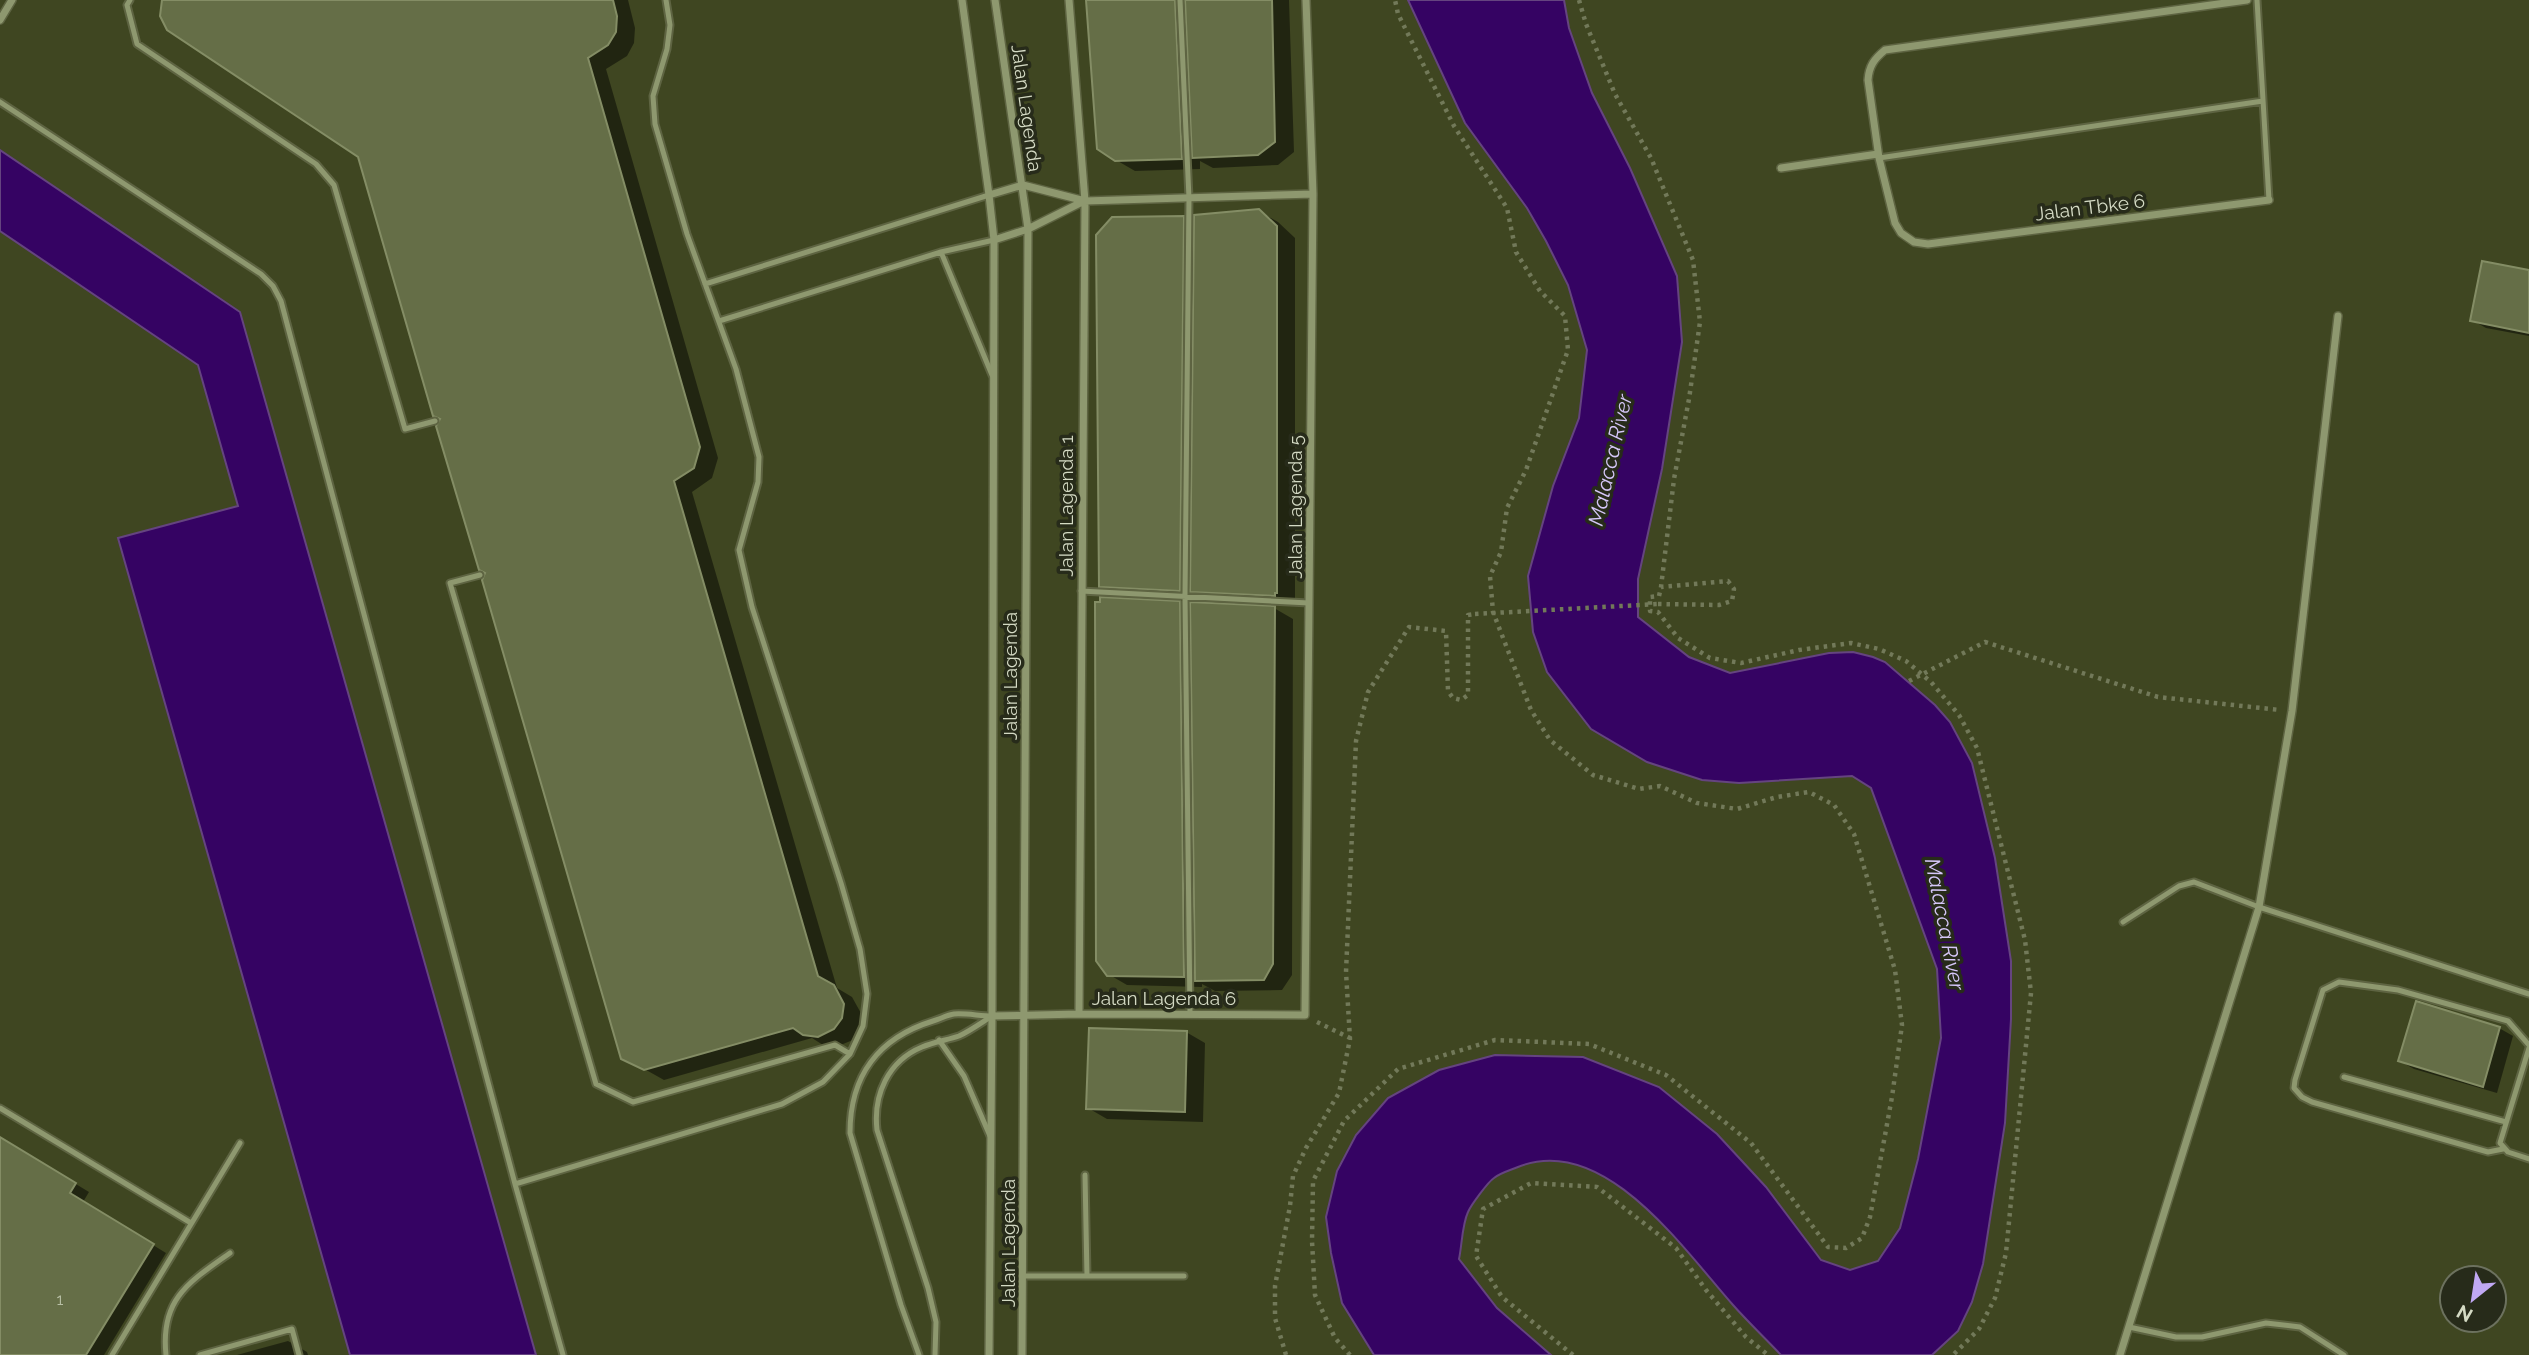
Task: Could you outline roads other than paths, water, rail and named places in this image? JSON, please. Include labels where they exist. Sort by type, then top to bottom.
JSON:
[{"type":"street","points":[[0,20],[12,0]]},
{"type":"street","name":"Jalan Lagenda","points":[[962,0],[994,240],[989,1355]]},
{"type":"street","name":"Jalan Lagenda","points":[[995,0],[1028,229],[1023,1355]]},
{"type":"street","name":"Jalan Lagenda 1","points":[[1069,0],[1085,201],[1079,1014]]},
{"type":"street","name":"Jalan Lagenda 5","points":[[1305,1015],[1313,194],[1306,0]]},
{"type":"street","points":[[2164,0],[2166,10]]},
{"type":"street","points":[[1781,169],[1878,156],[1868,80],[1869,68],[1875,58],[1885,50],[2247,0]]},
{"type":"street","name":"Jalan Tbke 6","points":[[1878,156],[1895,223],[1901,233],[1914,242],[1928,244],[2269,200]]},
{"type":"street","points":[[989,195],[1023,185],[1085,201],[1313,194]]},
{"type":"street","points":[[994,240],[1028,229],[1085,201]]},
{"type":"street","points":[[2120,1355],[2259,907],[2291,711],[2338,316]]},
{"type":"street","name":"Jalan Lagenda 6","points":[[992,1016],[1190,1013],[1305,1015]]},
{"type":"lane","points":[[130,0],[127,5],[137,44],[316,164],[334,185],[405,429],[435,421]]},
{"type":"lane","points":[[515,1184],[782,1104],[823,1082],[850,1054],[863,1026],[867,994],[860,949],[756,620],[739,550],[758,482],[759,457],[736,369],[687,234],[655,124],[653,96],[667,49],[670,25],[666,0]]},
{"type":"lane","points":[[1180,0],[1189,198],[1185,596],[1190,1013]]},
{"type":"lane","points":[[2257,0],[2269,200]]},
{"type":"lane","points":[[1878,156],[2263,101]]},
{"type":"lane","points":[[0,102],[261,274],[273,285],[281,301],[515,1184],[563,1355]]},
{"type":"lane","points":[[705,284],[989,195]]},
{"type":"lane","points":[[719,321],[941,252],[994,240]]},
{"type":"lane","points":[[941,252],[995,382]]},
{"type":"lane","points":[[480,575],[450,583],[596,1084],[633,1102],[835,1045],[850,1054]]},
{"type":"lane","points":[[1082,592],[1310,603]]},
{"type":"lane","points":[[2123,922],[2179,886],[2194,883],[2259,907],[2529,995]]},
{"type":"lane","points":[[2503,1149],[2500,1143],[2529,1047],[2508,1021],[2398,990],[2339,982],[2323,990],[2295,1080],[2294,1088],[2302,1097],[2488,1152],[2503,1149],[2529,1159]]},
{"type":"lane","points":[[919,1355],[901,1305],[850,1133],[854,1093],[870,1062],[892,1038],[914,1026],[954,1014],[992,1016]]},
{"type":"lane","points":[[936,1355],[936,1322],[877,1130],[875,1111],[880,1089],[895,1063],[919,1048],[959,1036],[992,1016]]},
{"type":"lane","points":[[939,1040],[964,1076],[992,1139]]},
{"type":"lane","points":[[2344,1077],[2506,1122]]},
{"type":"lane","points":[[0,1108],[191,1223]]},
{"type":"lane","points":[[112,1355],[240,1143]]},
{"type":"lane","points":[[1085,1175],[1087,1276]]},
{"type":"lane","points":[[166,1355],[164,1334],[171,1309],[188,1283],[230,1252]]},
{"type":"lane","points":[[1024,1276],[1184,1276]]},
{"type":"lane","points":[[2129,1327],[2176,1337],[2202,1337],[2266,1323],[2300,1327],[2344,1355]]},
{"type":"lane","points":[[200,1355],[292,1329],[299,1355]]},
{"type":"water","name":"Malacca River","points":[[1408,0],[1564,0],[1569,28],[1592,93],[1630,168],[1677,276],[1682,342],[1662,469],[1638,579],[1638,617],[1689,657],[1730,673],[1829,653],[1853,652],[1885,662],[1935,705],[1950,722],[1972,763],[1995,858],[2011,961],[2011,1019],[2005,1123],[1983,1264],[1972,1302],[1958,1331],[1932,1355],[1781,1355],[1666,1228],[1639,1202],[1611,1181],[1581,1166],[1550,1161],[1518,1167],[1499,1175],[1488,1184],[1466,1217],[1459,1259],[1497,1308],[1551,1355],[1374,1355],[1342,1303],[1326,1217],[1337,1171],[1356,1135],[1388,1098],[1439,1070],[1495,1055],[1583,1057],[1659,1087],[1717,1134],[1766,1187],[1821,1260],[1850,1270],[1878,1261],[1900,1228],[1918,1159],[1941,1038],[1937,969],[1871,788],[1852,776],[1739,783],[1702,780],[1647,762],[1591,729],[1547,672],[1533,632],[1528,576],[1553,486],[1579,418],[1587,350],[1568,285],[1546,241],[1527,208],[1465,123]]},
{"type":"water","points":[[0,150],[240,312],[536,1355],[350,1355],[118,538],[238,506],[198,365],[0,231]]}]
